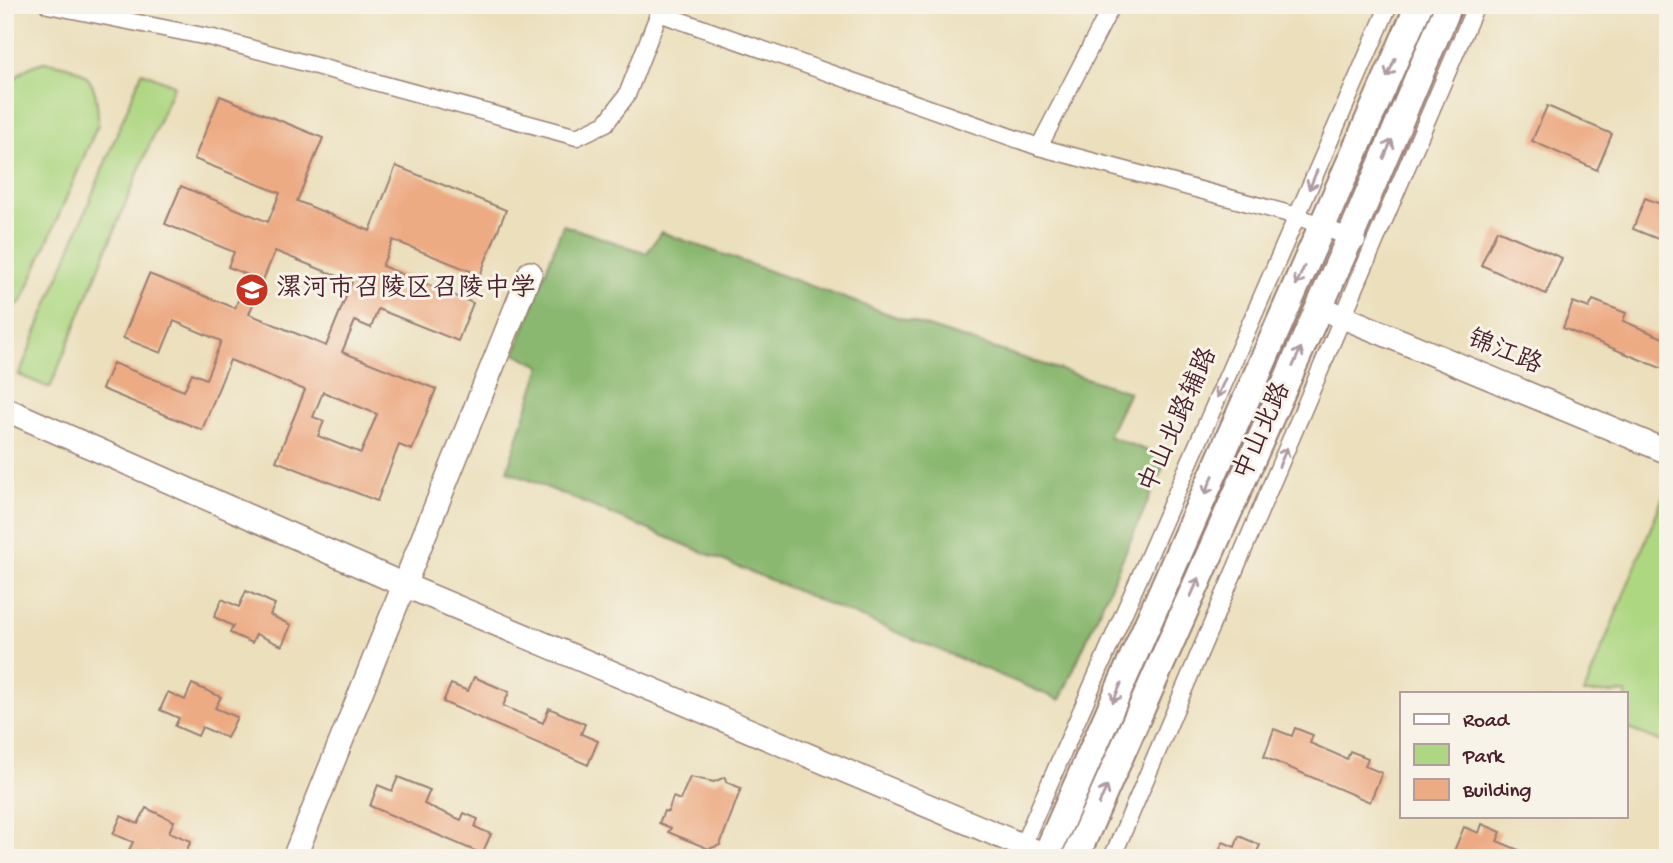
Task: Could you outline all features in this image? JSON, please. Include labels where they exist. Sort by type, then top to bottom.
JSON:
[{"type":"main road","name":"中山北路","points":[[1037,855],[1322,226],[1419,5]]},
{"type":"main road","name":"中山北路","points":[[1075,858],[1331,313],[1361,243],[1449,5]]},
{"type":"street","points":[[48,5],[213,38],[577,137],[606,123],[627,95],[661,9],[1039,147],[1297,216],[1361,243],[1476,5]]},
{"type":"street","points":[[1039,147],[1112,5]]},
{"type":"street","name":"中山北路辅路","points":[[1037,855],[1297,216],[1389,5]]},
{"type":"street","points":[[294,858],[530,273]]},
{"type":"street","points":[[1112,858],[1331,313]]},
{"type":"street","name":"锦江路","points":[[1331,313],[1668,452]]},
{"type":"street","points":[[5,410],[404,586],[1037,855]]},
{"type":"green space","points":[[44,62],[71,67],[88,78],[96,97],[98,124],[22,301],[5,312],[5,96],[20,73]]},
{"type":"green space","points":[[142,72],[174,85],[50,388],[19,375]]},
{"type":"green space","points":[[563,225],[647,253],[661,232],[897,317],[1129,392],[1108,436],[1167,458],[1060,700],[507,471],[541,366],[515,353]]},
{"type":"green space","points":[[1666,490],[1668,744],[1628,729],[1628,692],[1584,692]]},
{"type":"building","points":[[220,96],[323,138],[297,201],[370,231],[396,166],[506,210],[480,275],[393,240],[382,266],[473,303],[458,341],[378,309],[371,328],[355,321],[342,352],[436,389],[412,450],[399,445],[377,501],[276,461],[305,390],[230,360],[202,430],[102,389],[113,363],[184,391],[192,373],[206,379],[221,341],[174,321],[161,353],[123,338],[149,274],[235,308],[248,275],[228,267],[234,252],[165,224],[181,186],[268,222],[280,193],[194,159]],"holes":[[[275,251],[352,282],[326,346],[249,314]],[[323,392],[377,414],[361,453],[318,436],[324,421],[313,417]]]},
{"type":"building","points":[[1547,106],[1612,134],[1597,170],[1532,141]]},
{"type":"building","points":[[1645,198],[1668,207],[1668,243],[1633,229]]},
{"type":"building","points":[[1497,230],[1562,258],[1546,294],[1481,265]]},
{"type":"building","points":[[1593,300],[1626,313],[1623,321],[1668,340],[1668,371],[1563,328],[1573,302],[1589,308]]},
{"type":"building","points":[[246,591],[275,604],[270,615],[291,625],[282,646],[256,634],[252,643],[230,633],[233,626],[214,617],[222,599],[239,607]]},
{"type":"building","points":[[474,677],[509,692],[503,706],[543,723],[549,708],[585,724],[581,734],[598,741],[588,765],[443,702],[451,684],[468,691]]},
{"type":"building","points":[[192,684],[221,697],[215,708],[237,717],[227,738],[202,727],[198,736],[175,726],[179,718],[160,710],[168,692],[185,700]]},
{"type":"building","points":[[1295,728],[1313,735],[1310,743],[1347,759],[1350,751],[1368,758],[1365,766],[1382,773],[1370,802],[1264,757],[1274,729],[1292,736]]},
{"type":"building","points":[[398,777],[430,790],[424,804],[461,820],[464,813],[478,819],[475,827],[491,834],[482,854],[370,806],[378,785],[392,791]]},
{"type":"building","points":[[690,777],[714,782],[725,777],[726,782],[741,788],[720,845],[709,849],[668,832],[671,828],[659,823],[664,811],[668,812],[673,797],[680,800]]},
{"type":"building","points":[[146,808],[174,821],[169,832],[191,841],[183,858],[171,858],[156,851],[153,858],[147,858],[129,850],[133,842],[113,834],[121,816],[138,824]]},
{"type":"building","points":[[1482,824],[1501,832],[1497,841],[1538,858],[1451,858],[1464,827],[1479,833]]},
{"type":"building","points":[[1239,836],[1260,845],[1255,856],[1258,858],[1216,858],[1223,842],[1235,847]]},
{"type":"place","name":"漯河市召陵区召陵中学","points":[[252,290]]}]
